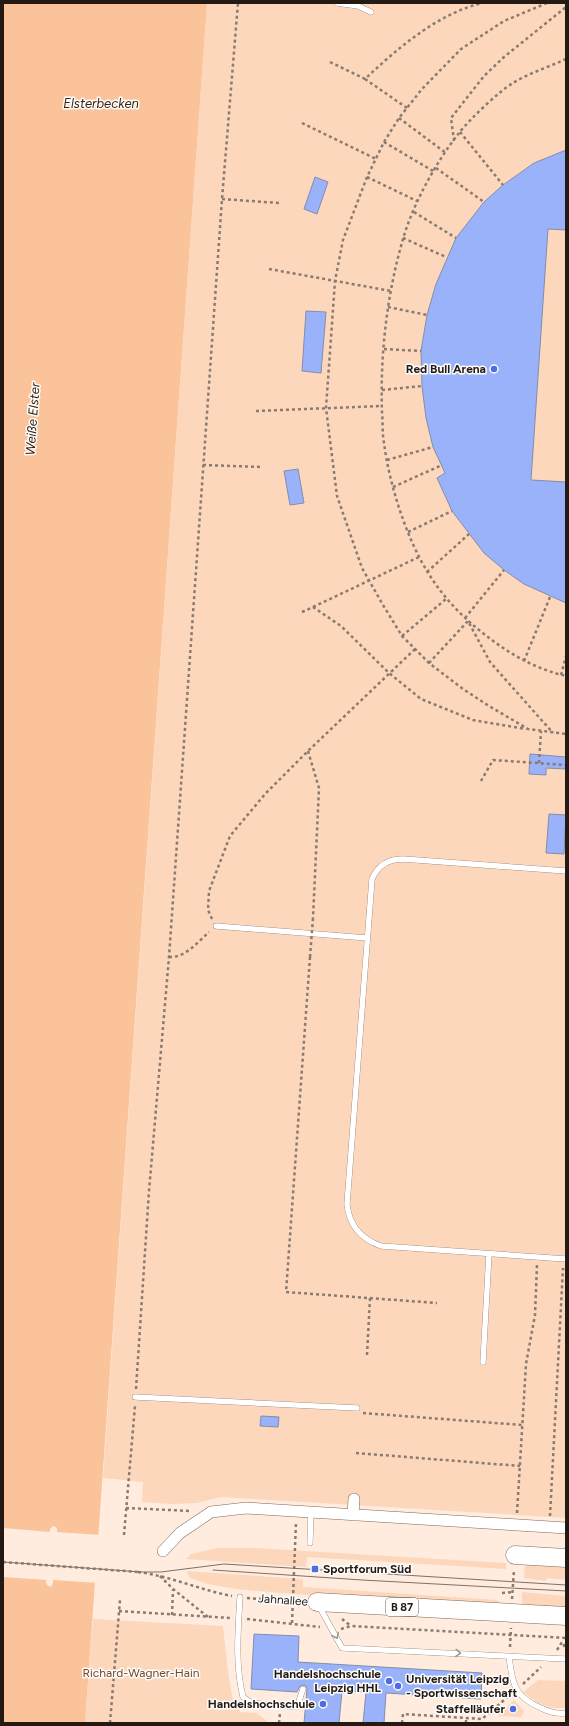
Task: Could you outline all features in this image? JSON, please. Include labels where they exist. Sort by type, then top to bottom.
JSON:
[{"type":"main road","points":[[514,1555],[566,1558]]},
{"type":"main road","name":"Jahnallee","points":[[317,1602],[566,1616]]},
{"type":"street","points":[[353,1515],[354,1498]]},
{"type":"street","points":[[163,1551],[180,1533],[211,1512],[246,1508],[566,1528]]},
{"type":"lane","points":[[337,3],[358,6],[371,12]]},
{"type":"lane","points":[[565,1259],[381,1246],[362,1236],[350,1220],[347,1196],[372,878],[378,869],[388,861],[403,859],[566,871]]},
{"type":"lane","points":[[216,926],[367,938]]},
{"type":"lane","points":[[483,1362],[489,1254]]},
{"type":"lane","points":[[135,1397],[357,1410]]},
{"type":"lane","points":[[310,1543],[311,1512]]},
{"type":"lane","points":[[240,1597],[238,1619],[239,1683],[243,1697],[252,1703],[297,1708],[304,1689]]},
{"type":"lane","points":[[317,1602],[342,1648],[566,1659]]},
{"type":"lane","points":[[509,1656],[513,1682],[516,1690],[524,1699],[533,1705],[549,1711],[562,1714],[566,1713]]},
{"type":"path","points":[[124,1535],[135,1397],[148,1191],[169,957],[222,199],[238,3]]},
{"type":"path","points":[[365,79],[394,52],[437,22],[471,6],[482,3]]},
{"type":"path","points":[[528,729],[463,689],[429,663],[402,636],[362,568],[338,496],[326,408],[335,281],[343,240],[367,177],[384,142],[399,118],[422,89],[461,50],[504,22],[546,3]]},
{"type":"path","points":[[454,141],[451,118],[484,76],[504,57],[566,8]]},
{"type":"path","points":[[566,59],[513,83],[496,96],[460,132],[433,171],[417,201],[403,238],[388,307],[382,390],[383,442],[393,487],[408,532],[427,572],[446,599],[468,621],[497,644],[524,661],[566,676]]},
{"type":"path","points":[[330,62],[365,79],[407,108]]},
{"type":"path","points":[[399,118],[446,153]]},
{"type":"path","points":[[302,123],[376,159]]},
{"type":"path","points":[[460,132],[503,185]]},
{"type":"path","points":[[384,142],[433,171]]},
{"type":"path","points":[[436,168],[484,202]]},
{"type":"path","points":[[367,177],[417,201]]},
{"type":"path","points":[[222,199],[279,203]]},
{"type":"path","points":[[414,212],[456,238]]},
{"type":"path","points":[[403,238],[446,257]]},
{"type":"path","points":[[268,269],[391,291]]},
{"type":"path","points":[[388,307],[427,315]]},
{"type":"path","points":[[384,349],[421,351]]},
{"type":"path","points":[[382,390],[422,386]]},
{"type":"path","points":[[256,411],[382,406]]},
{"type":"path","points":[[387,460],[434,447]]},
{"type":"path","points":[[203,465],[261,467]]},
{"type":"path","points":[[393,487],[442,465]]},
{"type":"path","points":[[408,532],[452,511]]},
{"type":"path","points":[[427,572],[468,534]]},
{"type":"path","points":[[302,612],[419,557]]},
{"type":"path","points":[[465,618],[504,570]]},
{"type":"path","points":[[524,661],[550,596]]},
{"type":"path","points":[[402,636],[446,599]]},
{"type":"path","points":[[314,607],[341,626],[389,673],[421,699],[473,720],[566,734]]},
{"type":"path","points":[[429,663],[468,621]]},
{"type":"path","points":[[468,621],[490,662],[554,733]]},
{"type":"path","points":[[169,957],[177,958],[216,926],[208,910],[209,890],[230,836],[266,792],[415,649]]},
{"type":"path","points":[[561,675],[566,656]]},
{"type":"path","points":[[539,763],[541,731]]},
{"type":"path","points":[[308,751],[319,788],[313,918],[286,1292],[437,1303]]},
{"type":"path","points":[[481,781],[493,760],[566,765]]},
{"type":"path","points":[[516,1525],[526,1364],[535,1315],[538,1258]]},
{"type":"path","points":[[549,1527],[565,1259]]},
{"type":"path","points":[[367,1356],[370,1298]]},
{"type":"path","points":[[357,1410],[522,1425]]},
{"type":"path","points":[[356,1453],[520,1466]]},
{"type":"path","points":[[126,1508],[173,1511]]},
{"type":"path","points":[[292,1623],[294,1542],[297,1511]]},
{"type":"path","points":[[509,1656],[514,1555]]},
{"type":"path","name":"Jahnallee","points":[[3,1562],[138,1572],[160,1576],[215,1593],[240,1597],[317,1602]]},
{"type":"path","points":[[160,1576],[173,1589],[208,1617]]},
{"type":"path","points":[[172,1614],[173,1589]]},
{"type":"path","points":[[502,1593],[513,1592]]},
{"type":"path","points":[[110,1723],[120,1600]]},
{"type":"path","points":[[119,1611],[292,1623],[343,1629],[351,1626],[566,1638]]},
{"type":"path","points":[[402,1723],[403,1714],[482,1719],[550,1658],[562,1642],[566,1649]]},
{"type":"path","points":[[466,1718],[466,1723]]},
{"type":"green space","points":[[207,3],[566,3],[566,1518],[221,1497],[197,1503],[173,1504],[142,1502],[143,1482],[103,1478]]},
{"type":"green space","points":[[218,1548],[255,1548],[506,1563],[506,1569],[307,1557],[306,1567],[186,1559],[191,1554]]},
{"type":"green space","points":[[525,1563],[566,1566],[566,1580],[547,1578],[546,1581],[524,1578]]},
{"type":"green space","points":[[186,1571],[303,1579],[303,1587],[497,1600],[500,1605],[292,1594],[236,1589],[208,1584],[190,1578]]},
{"type":"green space","points":[[522,1592],[566,1596],[566,1608],[522,1606]]},
{"type":"green space","name":"Richard-Wagner-Hain","points":[[93,1619],[223,1626],[233,1701],[238,1701],[240,1712],[257,1713],[269,1723],[85,1723]]},
{"type":"green space","points":[[538,1680],[566,1681],[566,1708],[548,1707],[533,1700],[523,1692]]},
{"type":"green space","points":[[514,1700],[524,1711],[521,1717],[497,1716]]},
{"type":"water","name":"Elsterbecken","points":[[3,3],[207,3],[85,1723],[3,1723]],"holes":[[[53,1526],[56,1527],[53,1583],[51,1587],[46,1583],[50,1529]]]},
{"type":"pier","points":[[3,1528],[50,1532],[52,1529],[48,1582],[47,1580],[3,1577]]},
{"type":"pier","points":[[55,1529],[57,1532],[101,1535],[97,1583],[53,1580],[51,1582]]},
{"type":"building","name":"Red Bull Arena","points":[[566,150],[566,230],[548,229],[531,480],[566,482],[566,603],[524,584],[504,570],[484,553],[452,511],[437,478],[445,473],[433,447],[426,418],[422,386],[421,351],[427,315],[436,284],[456,238],[484,202],[503,185],[534,163]]},
{"type":"building","points":[[315,177],[328,182],[317,214],[304,209]]},
{"type":"building","points":[[306,311],[326,312],[321,373],[302,371]]},
{"type":"building","points":[[298,469],[304,503],[290,505],[284,471]]},
{"type":"building","points":[[530,754],[566,757],[566,769],[546,768],[546,775],[529,774]]},
{"type":"building","points":[[549,814],[566,815],[564,854],[546,853]]},
{"type":"building","points":[[261,1416],[279,1417],[278,1427],[260,1426]]},
{"type":"building","points":[[254,1634],[299,1636],[298,1662],[482,1673],[481,1699],[386,1693],[384,1723],[363,1723],[366,1692],[342,1691],[339,1723],[304,1723],[307,1689],[305,1685],[300,1686],[297,1692],[251,1689]]},
{"type":"tram line","points":[[3,1562],[141,1572],[161,1572],[224,1564],[566,1585]]},
{"type":"tram line","points":[[213,1570],[566,1591]]},
{"type":"place","name":"Red Bull Arena","points":[[494,369]]},
{"type":"place","name":"Sportforum Süd","points":[[315,1569]]},
{"type":"place","name":"Handelshochschule Leipzig HHL","points":[[389,1681]]},
{"type":"place","name":"Universität Leipzig - Sportwissenschaft","points":[[398,1686]]},
{"type":"place","name":"Handelshochschule","points":[[323,1704]]},
{"type":"place","name":"Staffelläufer","points":[[513,1709]]},
{"type":"water label","name":"Weiße Elster","points":[[32,419]]}]
